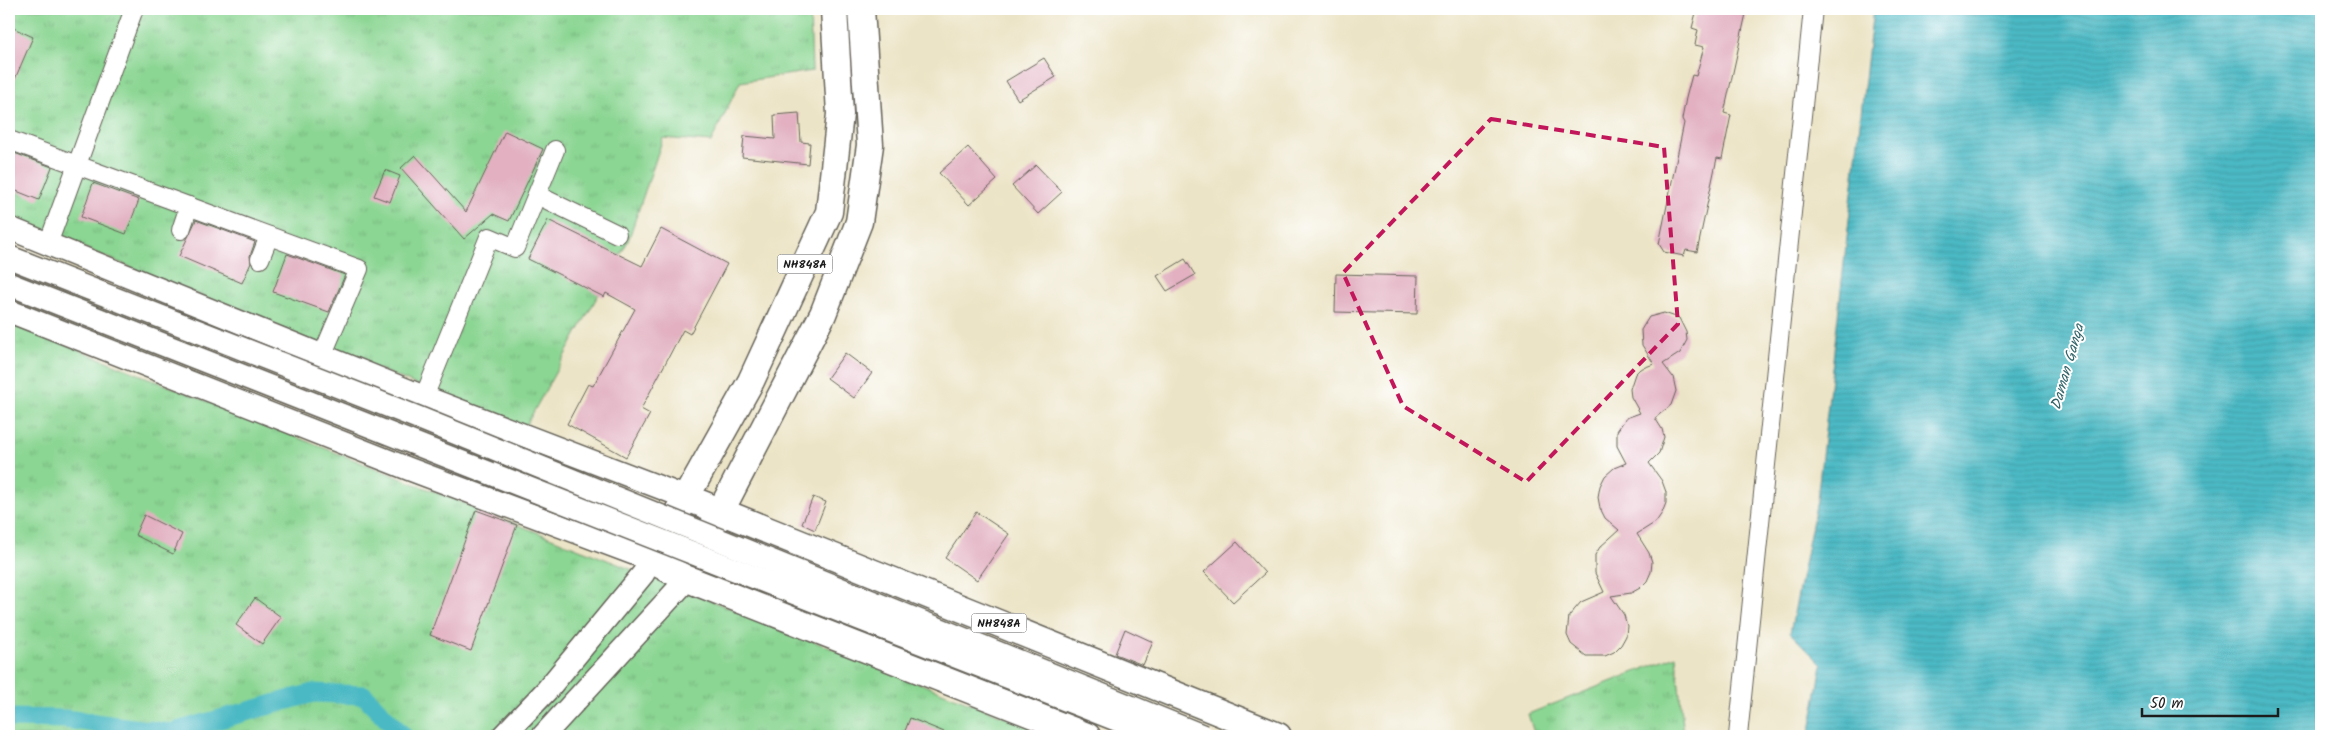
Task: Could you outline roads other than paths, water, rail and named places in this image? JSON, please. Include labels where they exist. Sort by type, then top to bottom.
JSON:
[{"type":"highway","name":"NH848A","points":[[834,9],[840,114],[828,212],[751,381],[685,497],[1278,736]]},
{"type":"highway","name":"NH848A","points":[[720,511],[823,314],[859,222],[870,145],[861,9]]},
{"type":"highway","points":[[685,497],[651,560],[685,578],[1087,736]]},
{"type":"highway","points":[[685,578],[703,548],[720,511]]},
{"type":"main road","points":[[9,228],[424,397],[685,497]]},
{"type":"main road","points":[[9,257],[419,418],[1203,736]]},
{"type":"main road","points":[[9,284],[1158,736]]},
{"type":"main road","points":[[9,310],[409,468],[651,560],[643,574],[547,690],[503,736]]},
{"type":"main road","points":[[543,736],[680,587],[685,578]]},
{"type":"street","points":[[48,244],[134,9]]},
{"type":"street","points":[[1738,736],[1813,9]]},
{"type":"street","points":[[9,140],[359,269],[322,356]]},
{"type":"street","points":[[424,397],[489,237],[515,248],[555,150]]},
{"type":"street","points":[[537,194],[617,234]]},
{"type":"street","points":[[181,230],[189,206]]},
{"type":"street","points":[[260,259],[269,236]]},
{"type":"water","name":"Daman Ganga","points":[[1873,9],[2321,9],[2321,285],[2317,301],[2321,317],[2321,666],[2316,736],[1809,736],[1822,665],[1790,633],[1817,500]]},
{"type":"waterway","points":[[9,718],[65,719],[170,733],[313,693],[364,695],[403,736]]}]
